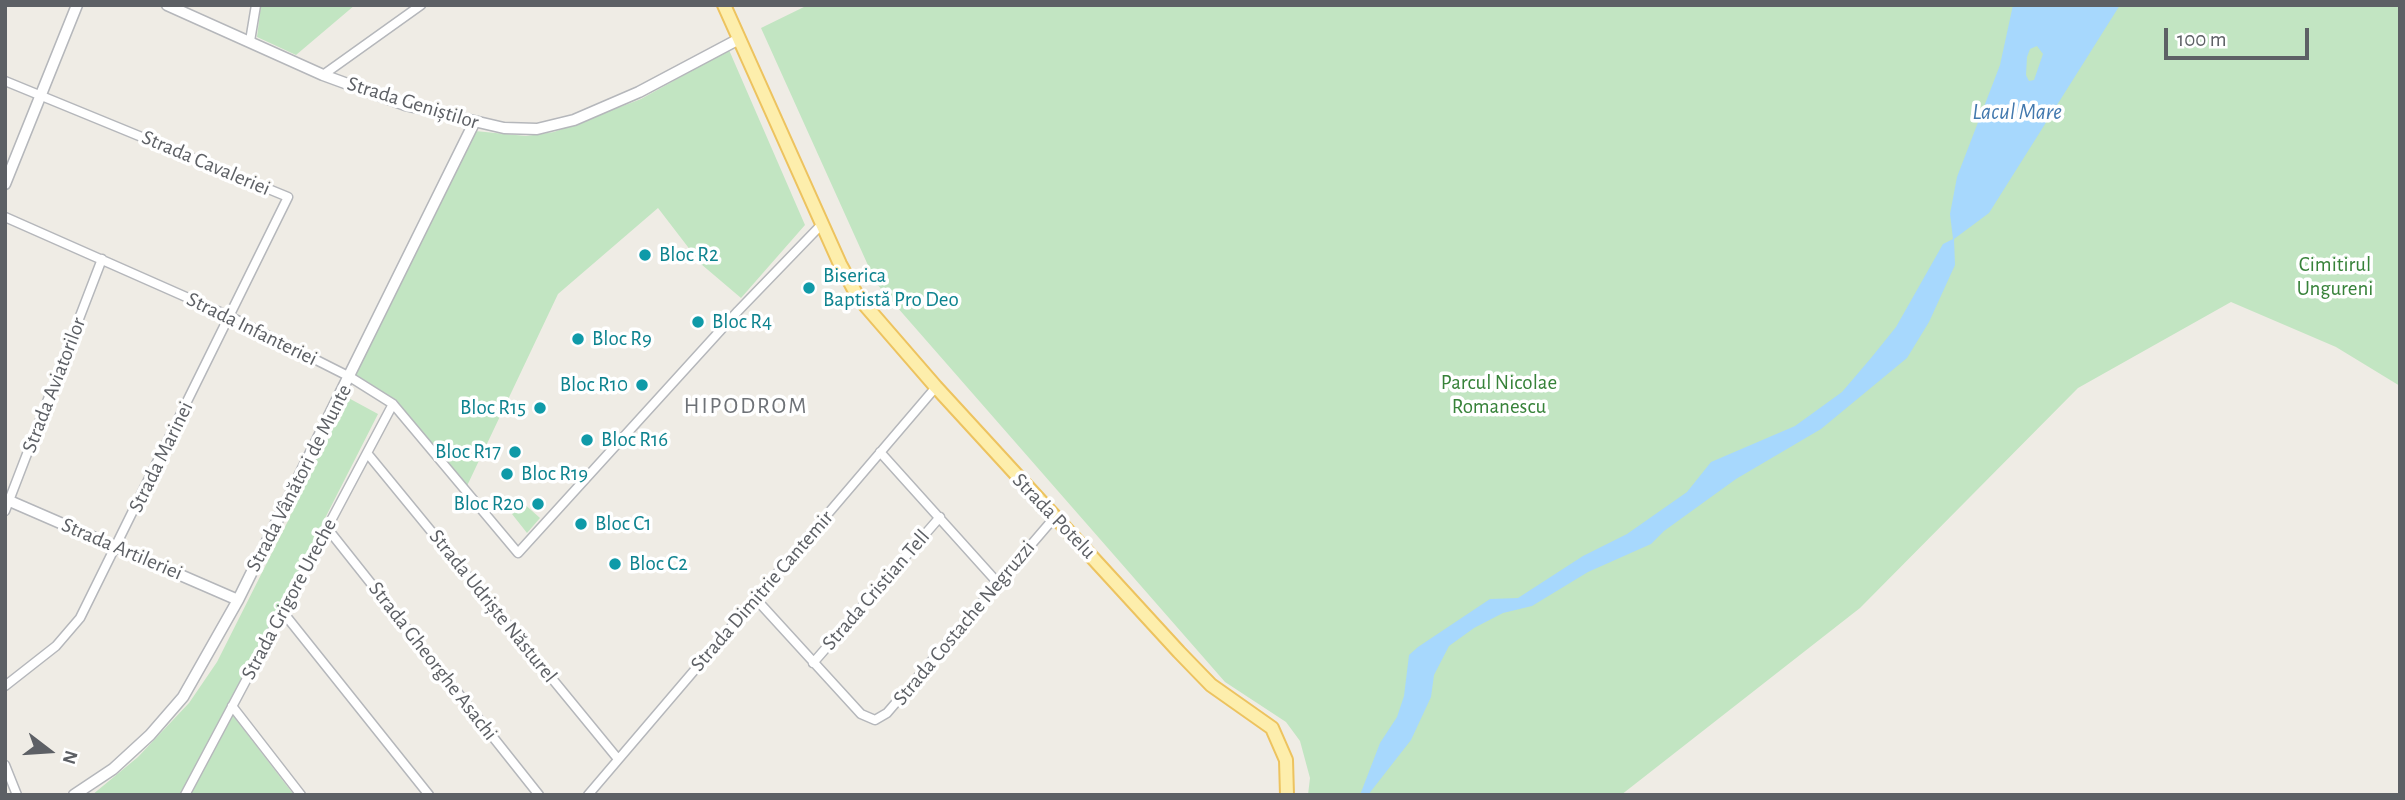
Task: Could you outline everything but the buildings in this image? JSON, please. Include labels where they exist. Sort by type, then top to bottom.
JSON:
[{"type":"main road","name":"Strada Potelu","points":[[724,5],[840,264],[859,297],[1054,517],[1212,685],[1272,727],[1286,760],[1287,795]]},
{"type":"street","points":[[5,184],[77,5]]},
{"type":"street","name":"Strada Geniștilor","points":[[167,5],[323,75],[405,105],[474,123],[537,129],[574,120],[639,92],[739,39]]},
{"type":"street","points":[[250,41],[256,5]]},
{"type":"street","points":[[323,75],[421,5]]},
{"type":"street","points":[[5,81],[41,96]]},
{"type":"street","name":"Strada Cavaleriei","points":[[41,96],[288,197],[229,316]]},
{"type":"street","name":"Strada Vânători de Munte","points":[[74,795],[113,769],[141,744],[183,697],[238,600],[474,123]]},
{"type":"street","name":"Strada Infanteriei","points":[[5,217],[229,316],[350,377],[393,404],[518,553],[823,223]]},
{"type":"street","name":"Strada Aviatorilor","points":[[7,504],[102,259]]},
{"type":"street","name":"Strada Marinei","points":[[5,686],[56,646],[80,618],[229,316]]},
{"type":"street","name":"Strada Dimitrie Cantemir","points":[[588,795],[936,387]]},
{"type":"street","name":"Strada Grigore Ureche","points":[[185,795],[393,404]]},
{"type":"street","points":[[880,452],[997,582]]},
{"type":"street","name":"Strada Udriște Năsturel","points":[[367,453],[618,759]]},
{"type":"street","name":"Strada Artileriei","points":[[7,504],[117,546],[238,600]]},
{"type":"street","name":"Strada Cristian Tell","points":[[813,663],[940,517]]},
{"type":"street","name":"Strada Costache Negruzzi","points":[[755,598],[861,714],[875,720],[882,718],[1054,517]]},
{"type":"street","name":"Strada Gheorghe Asachi","points":[[327,528],[539,795]]},
{"type":"street","points":[[282,611],[429,795]]},
{"type":"street","points":[[232,706],[301,795]]},
{"type":"street","points":[[5,765],[17,795]]},
{"type":"green space","points":[[261,5],[355,5],[296,55],[257,37]]},
{"type":"green space","name":"Parcul Nicolae Romanescu","points":[[808,5],[2400,5],[2400,386],[2336,347],[2231,302],[2078,388],[1860,608],[1621,795],[1308,795],[1310,778],[1300,741],[1286,722],[1225,682],[876,283],[761,28]]},
{"type":"green space","points":[[729,50],[805,225],[741,298],[701,264],[658,208],[558,294],[466,488],[393,398],[353,373],[475,131],[526,136],[554,132],[641,99]]},
{"type":"green space","points":[[343,395],[378,414],[228,709],[294,795],[92,795],[138,757],[189,703],[217,662],[288,521]]},
{"type":"green space","points":[[522,502],[540,518],[527,533],[512,514]]},
{"type":"water","name":"Lacul Mare","points":[[2013,5],[2120,5],[1989,213],[1954,239],[1955,265],[1929,322],[1907,358],[1821,429],[1736,479],[1664,531],[1651,544],[1588,572],[1532,606],[1503,613],[1474,628],[1449,646],[1434,675],[1431,697],[1411,740],[1368,795],[1360,795],[1380,743],[1397,717],[1404,696],[1409,655],[1418,647],[1490,599],[1518,598],[1583,556],[1627,534],[1687,492],[1711,462],[1795,426],[1842,392],[1896,327],[1943,244],[1953,239],[1950,214],[1957,177],[2000,65]],"holes":[[[2037,46],[2043,54],[2034,80],[2029,81],[2026,75],[2030,49]]]},
{"type":"place","name":"Bloc R2","points":[[645,255]]},
{"type":"place","name":"Biserica Baptistă Pro Deo","points":[[809,288]]},
{"type":"place","name":"Bloc R4","points":[[698,322]]},
{"type":"place","name":"Bloc R9","points":[[578,339]]},
{"type":"place","name":"Bloc R10","points":[[642,385]]},
{"type":"place","name":"Bloc R15","points":[[540,408]]},
{"type":"place","name":"Bloc R16","points":[[587,440]]},
{"type":"place","name":"Bloc R17","points":[[515,452]]},
{"type":"place","name":"Bloc R19","points":[[507,474]]},
{"type":"place","name":"Bloc R20","points":[[538,504]]},
{"type":"place","name":"Bloc C1","points":[[581,524]]},
{"type":"place","name":"Bloc C2","points":[[615,564]]},
{"type":"district","name":"HIPODROM","points":[[746,406]]},
{"type":"park label","name":"Cimitirul Ungureni","points":[[2335,277]]}]
